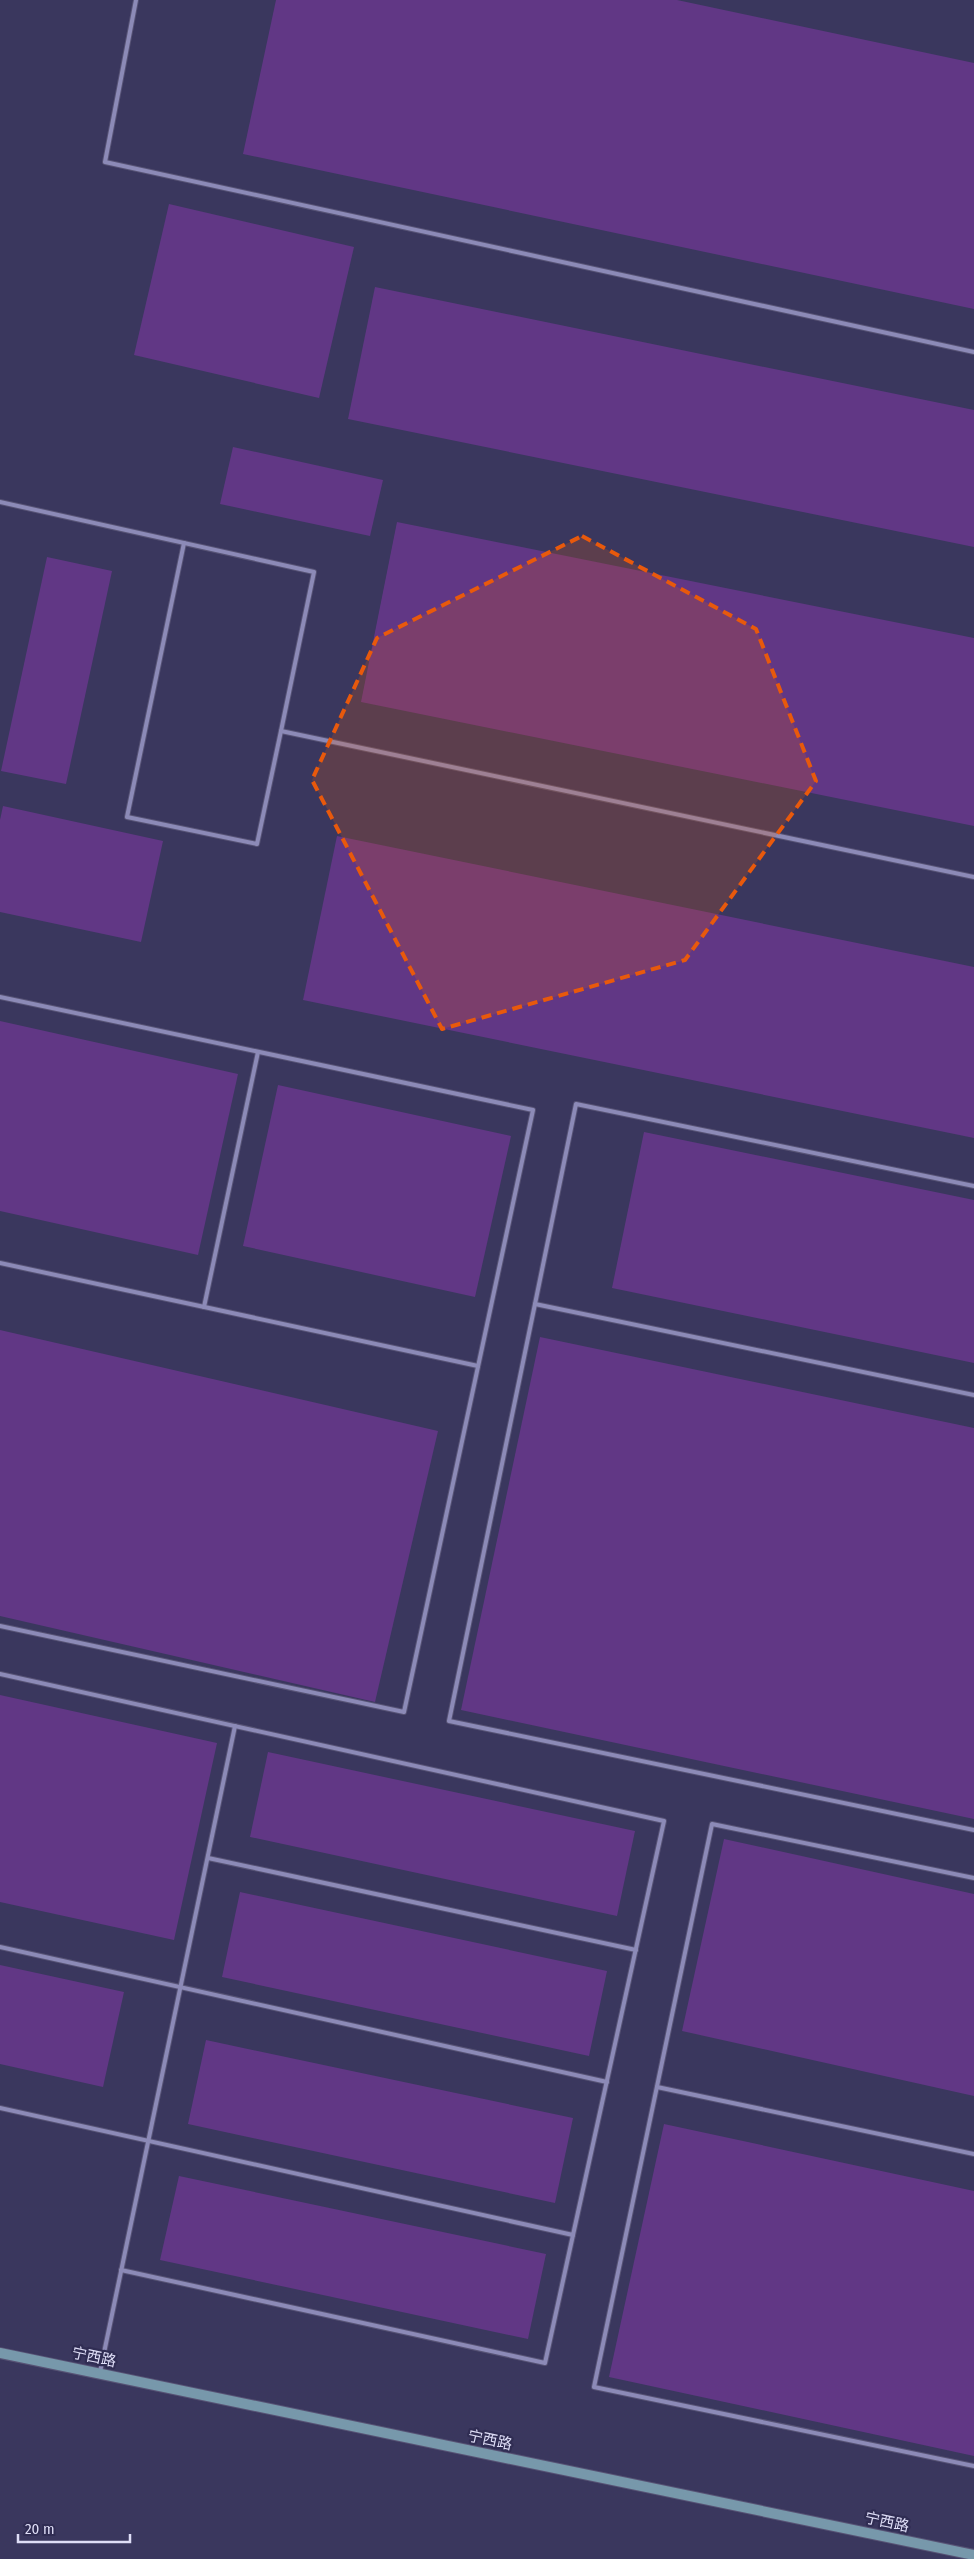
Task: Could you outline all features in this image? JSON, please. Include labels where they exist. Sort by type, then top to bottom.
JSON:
[{"type":"main road","name":"宁西路","points":[[0,2353],[974,2555]]},
{"type":"lane","points":[[136,0],[105,162],[974,352]]},
{"type":"lane","points":[[0,502],[184,543],[314,572],[257,844],[127,816],[184,543]]},
{"type":"lane","points":[[281,731],[974,876]]},
{"type":"lane","points":[[0,997],[533,1110],[404,1712],[0,1626]]},
{"type":"lane","points":[[204,1307],[258,1052]]},
{"type":"lane","points":[[974,1186],[576,1104],[449,1721],[974,1830]]},
{"type":"lane","points":[[0,1263],[478,1366]]},
{"type":"lane","points":[[535,1304],[974,1395]]},
{"type":"lane","points":[[0,1674],[664,1821],[545,2363],[121,2270]]},
{"type":"lane","points":[[100,2374],[235,1726]]},
{"type":"lane","points":[[974,1878],[712,1824],[594,2388],[974,2466]]},
{"type":"lane","points":[[208,1858],[636,1950]]},
{"type":"lane","points":[[0,1947],[607,2082]]},
{"type":"lane","points":[[657,2087],[974,2154]]},
{"type":"lane","points":[[0,2108],[572,2235]]},
{"type":"highlighted area","points":[[582,536],[756,629],[816,781],[685,960],[442,1029],[312,780],[377,638]]},
{"type":"building","points":[[276,0],[677,0],[974,63],[974,309],[243,154]]},
{"type":"building","points":[[169,204],[354,247],[319,398],[134,355]]},
{"type":"building","points":[[375,287],[974,410],[974,547],[348,419]]},
{"type":"building","points":[[233,447],[383,480],[370,536],[220,504]]},
{"type":"building","points":[[397,522],[974,638],[974,826],[361,702]]},
{"type":"building","points":[[47,557],[112,571],[66,784],[1,771]]},
{"type":"building","points":[[3,806],[163,841],[141,942],[0,912],[0,820]]},
{"type":"building","points":[[337,836],[974,967],[974,1138],[303,1000]]},
{"type":"building","points":[[0,1021],[238,1074],[198,1255],[0,1211]]},
{"type":"building","points":[[278,1085],[511,1136],[475,1297],[243,1246]]},
{"type":"building","points":[[644,1132],[974,1200],[974,1363],[612,1288]]},
{"type":"building","points":[[0,1330],[438,1431],[375,1702],[0,1616]]},
{"type":"building","points":[[540,1337],[974,1428],[974,1819],[461,1710]]},
{"type":"building","points":[[0,1695],[217,1743],[174,1940],[0,1902]]},
{"type":"building","points":[[268,1752],[635,1831],[617,1916],[250,1837]]},
{"type":"building","points":[[724,1839],[974,1894],[974,2096],[682,2031]]},
{"type":"building","points":[[240,1892],[607,1971],[589,2056],[222,1977]]},
{"type":"building","points":[[0,1965],[124,1992],[103,2087],[0,2064]]},
{"type":"building","points":[[206,2040],[573,2118],[555,2203],[188,2124]]},
{"type":"building","points":[[664,2124],[974,2191],[974,2456],[609,2377]]},
{"type":"building","points":[[179,2176],[546,2254],[528,2339],[160,2260]]}]
